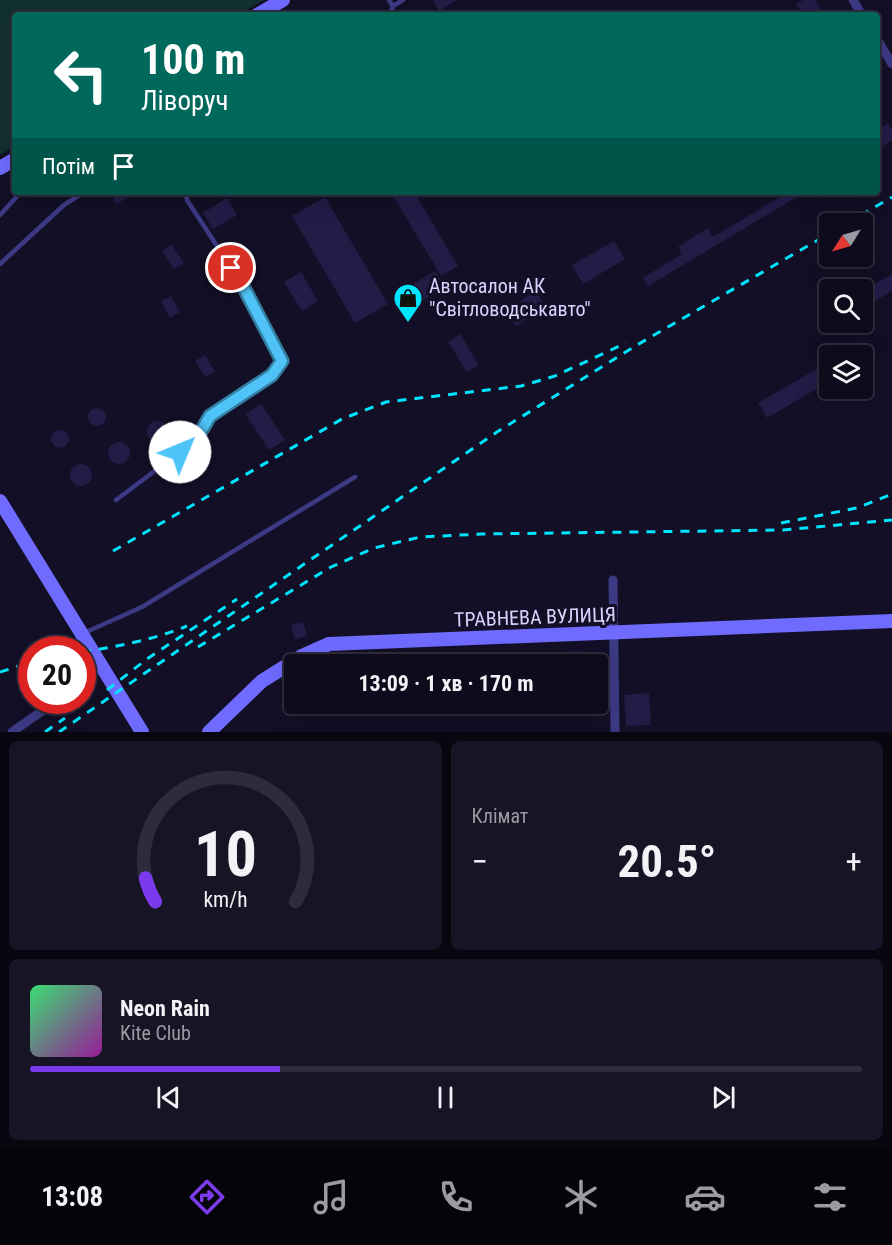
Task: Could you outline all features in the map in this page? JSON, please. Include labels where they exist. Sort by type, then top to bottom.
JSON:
[{"type":"street","points":[[262,12],[283,0]]},
{"type":"street","points":[[880,44],[892,64]]},
{"type":"street","points":[[0,501],[142,732]]},
{"type":"street","points":[[614,580],[615,732]]},
{"type":"street","name":"ТРАВНЕВА ВУЛИЦЯ","points":[[209,732],[262,681],[302,656],[328,644],[892,621]]},
{"type":"street","points":[[12,732],[38,714]]},
{"type":"lane","points":[[389,0],[393,6]]},
{"type":"lane","points":[[391,12],[393,6],[403,0]]},
{"type":"lane","points":[[0,215],[18,195]]},
{"type":"lane","points":[[0,264],[64,205],[79,195]]},
{"type":"lane","points":[[116,500],[196,440],[210,416],[272,375],[282,361],[243,286],[187,200],[186,195]]},
{"type":"lane","points":[[82,634],[142,607],[355,477]]},
{"type":"green space","points":[[0,0],[264,0],[243,12],[12,12],[12,148],[0,155]]},
{"type":"building","points":[[433,0],[457,0],[439,11]]},
{"type":"building","points":[[803,0],[815,0],[822,12],[801,12],[796,4]]},
{"type":"building","points":[[888,123],[892,130],[892,140],[880,148],[880,129]]},
{"type":"building","points":[[111,195],[130,195],[117,204]]},
{"type":"building","points":[[393,195],[416,195],[458,266],[441,276]]},
{"type":"building","points":[[783,195],[800,195],[648,286],[643,278],[682,254],[678,247],[708,228],[713,237]]},
{"type":"building","points":[[325,197],[388,304],[355,323],[292,216]]},
{"type":"building","points":[[227,198],[237,215],[213,229],[203,213]]},
{"type":"building","points":[[614,241],[625,259],[583,284],[572,265]]},
{"type":"building","points":[[172,245],[184,263],[174,269],[162,251]]},
{"type":"building","points":[[435,271],[445,287],[420,302],[410,286]]},
{"type":"building","points":[[301,272],[318,301],[302,311],[284,282]]},
{"type":"building","points":[[892,274],[892,291],[875,301],[873,285]]},
{"type":"building","points":[[536,291],[546,307],[516,326],[505,310]]},
{"type":"building","points":[[171,296],[180,312],[170,318],[161,301]]},
{"type":"building","points":[[460,334],[479,365],[467,372],[448,342]]},
{"type":"building","points":[[205,355],[215,372],[205,377],[195,361]]},
{"type":"building","points":[[819,367],[819,387],[767,418],[758,403]]},
{"type":"building","points":[[261,404],[285,440],[269,450],[245,414]]},
{"type":"building","points":[[97,408],[103,411],[106,417],[103,423],[97,426],[91,423],[88,417],[91,411]]},
{"type":"building","points":[[158,421],[166,424],[169,432],[166,440],[158,443],[150,440],[147,432],[150,424]]},
{"type":"building","points":[[60,430],[66,433],[69,439],[66,445],[60,448],[54,445],[51,439],[54,433]]},
{"type":"building","points":[[119,442],[127,445],[130,453],[127,461],[119,464],[111,461],[108,453],[111,445]]},
{"type":"building","points":[[81,464],[89,467],[92,475],[89,483],[81,486],[73,483],[70,475],[73,467]]},
{"type":"building","points":[[595,607],[597,622],[582,623],[581,608]]},
{"type":"building","points":[[303,622],[307,636],[295,639],[291,625]]},
{"type":"building","points":[[578,651],[578,654],[564,654],[564,652]]},
{"type":"building","points":[[649,693],[651,725],[626,726],[624,695]]},
{"type":"railway","points":[[865,213],[892,197]]},
{"type":"railway","points":[[59,732],[497,432],[637,345],[819,239]]},
{"type":"railway","points":[[113,551],[342,419],[386,402],[521,386],[555,376],[626,343]]},
{"type":"railway","points":[[781,523],[857,508],[892,494]]},
{"type":"railway","points":[[198,647],[331,567],[374,548],[420,537],[482,534],[783,530],[892,520]]},
{"type":"railway","points":[[107,690],[147,659],[237,599]]},
{"type":"railway","points":[[96,650],[149,639],[187,626]]},
{"type":"railway","points":[[0,672],[18,666]]},
{"type":"railway","points":[[45,732],[65,718]]},
{"type":"place","name":"Автосалон АК \"Світловодськавто\"","points":[[408,324]]},
{"type":"route","points":[[180,452],[196,440],[210,416],[272,375],[282,361],[243,286],[231,268]]}]
